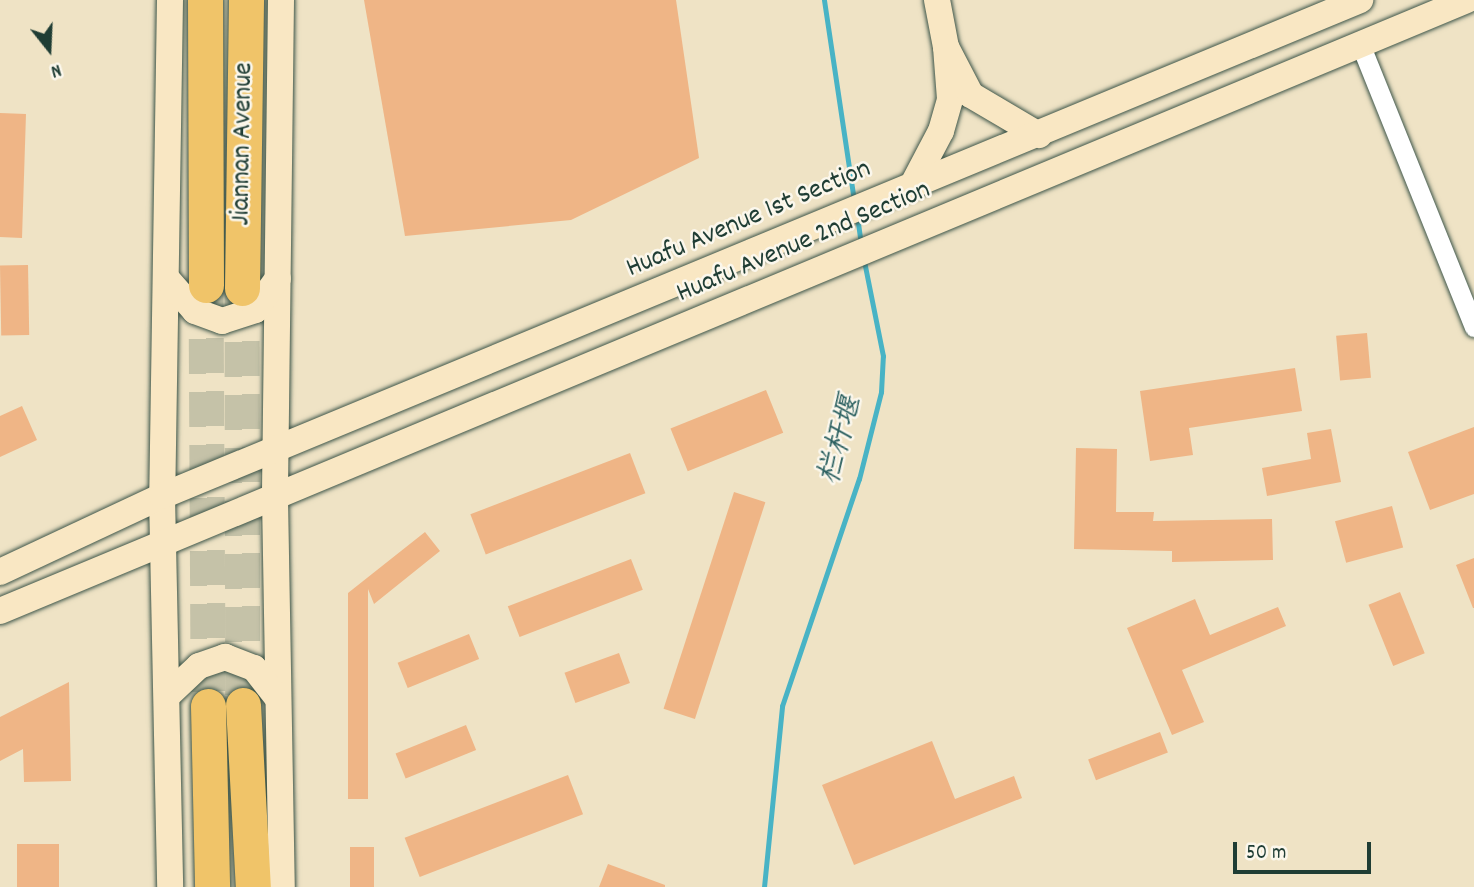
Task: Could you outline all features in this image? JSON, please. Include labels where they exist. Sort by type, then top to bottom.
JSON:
[{"type":"highway","name":"Jiannan Avenue","points":[[205,0],[206,285]]},
{"type":"highway","name":"Jiannan Avenue","points":[[242,288],[246,0]]},
{"type":"highway","points":[[243,705],[253,887]]},
{"type":"highway","points":[[208,706],[212,887]]},
{"type":"main road","points":[[170,0],[168,280],[162,496],[170,887]]},
{"type":"main road","points":[[281,0],[275,498],[282,887]]},
{"type":"main road","points":[[912,186],[941,131],[950,99],[946,47],[937,0]]},
{"type":"main road","name":"Huafu Avenue 2nd Section","points":[[163,538],[275,498],[1467,0]]},
{"type":"main road","name":"Huafu Avenue 1st Section","points":[[0,572],[162,496],[276,453],[1351,2]]},
{"type":"main road","points":[[946,47],[971,95],[1039,135]]},
{"type":"main road","points":[[168,280],[195,311],[222,321],[255,310],[278,278]]},
{"type":"main road","points":[[0,611],[163,538]]},
{"type":"main road","points":[[167,696],[199,666],[225,657],[254,668],[278,699]]},
{"type":"street","points":[[1361,46],[1474,327]]},
{"type":"building","points":[[364,0],[676,0],[699,158],[571,220],[405,236]]},
{"type":"building","points":[[0,113],[26,114],[22,238],[0,237]]},
{"type":"building","points":[[0,265],[28,265],[29,335],[1,335]]},
{"type":"building","points":[[1367,333],[1371,378],[1340,381],[1336,336]]},
{"type":"building","points":[[1295,368],[1302,411],[1189,428],[1193,455],[1150,461],[1140,391]]},
{"type":"building","points":[[766,390],[783,433],[688,471],[671,429]]},
{"type":"building","points":[[22,406],[37,440],[0,457],[0,416]]},
{"type":"building","points":[[1474,427],[1474,494],[1430,510],[1408,452]]},
{"type":"building","points":[[1331,429],[1341,482],[1267,496],[1262,468],[1311,459],[1307,433]]},
{"type":"building","points":[[1076,448],[1117,449],[1116,512],[1154,512],[1153,521],[1272,519],[1273,560],[1172,562],[1172,551],[1074,549]]},
{"type":"building","points":[[630,453],[645,493],[486,554],[470,514]]},
{"type":"building","points":[[734,492],[765,502],[695,719],[664,709]]},
{"type":"building","points":[[1392,506],[1403,548],[1346,563],[1335,521]]},
{"type":"building","points":[[425,532],[440,551],[374,604],[368,589],[368,799],[348,799],[348,593]]},
{"type":"building","points":[[1474,558],[1474,608],[1473,608],[1456,565]]},
{"type":"building","points":[[631,559],[643,590],[520,637],[508,606]]},
{"type":"building","points":[[1400,592],[1425,653],[1393,666],[1368,605]]},
{"type":"building","points":[[1195,599],[1210,635],[1278,607],[1286,626],[1182,670],[1204,722],[1172,735],[1127,628]]},
{"type":"building","points":[[469,634],[479,659],[408,688],[398,663]]},
{"type":"building","points":[[619,653],[630,683],[575,703],[564,673]]},
{"type":"building","points":[[69,682],[71,781],[24,782],[23,749],[0,761],[0,717]]},
{"type":"building","points":[[466,725],[476,750],[406,779],[396,753]]},
{"type":"building","points":[[1160,732],[1168,753],[1096,780],[1088,760]]},
{"type":"building","points":[[932,741],[955,799],[1014,776],[1022,798],[854,865],[822,785]]},
{"type":"building","points":[[568,775],[583,814],[420,877],[405,838]]},
{"type":"building","points":[[17,844],[59,844],[59,887],[17,887]]},
{"type":"building","points":[[350,847],[374,847],[374,887],[350,887]]},
{"type":"building","points":[[608,864],[665,885],[665,887],[599,887]]},
{"type":"waterway","name":"栏杆堰","points":[[824,0],[854,200]]},
{"type":"waterway","name":"栏杆堰","points":[[857,216],[861,244]]},
{"type":"waterway","name":"栏杆堰","points":[[764,887],[782,706],[859,479],[881,392],[883,356],[864,261]]},
{"type":"tunnel","points":[[206,285],[208,706]]},
{"type":"tunnel","points":[[242,288],[243,705]]}]
